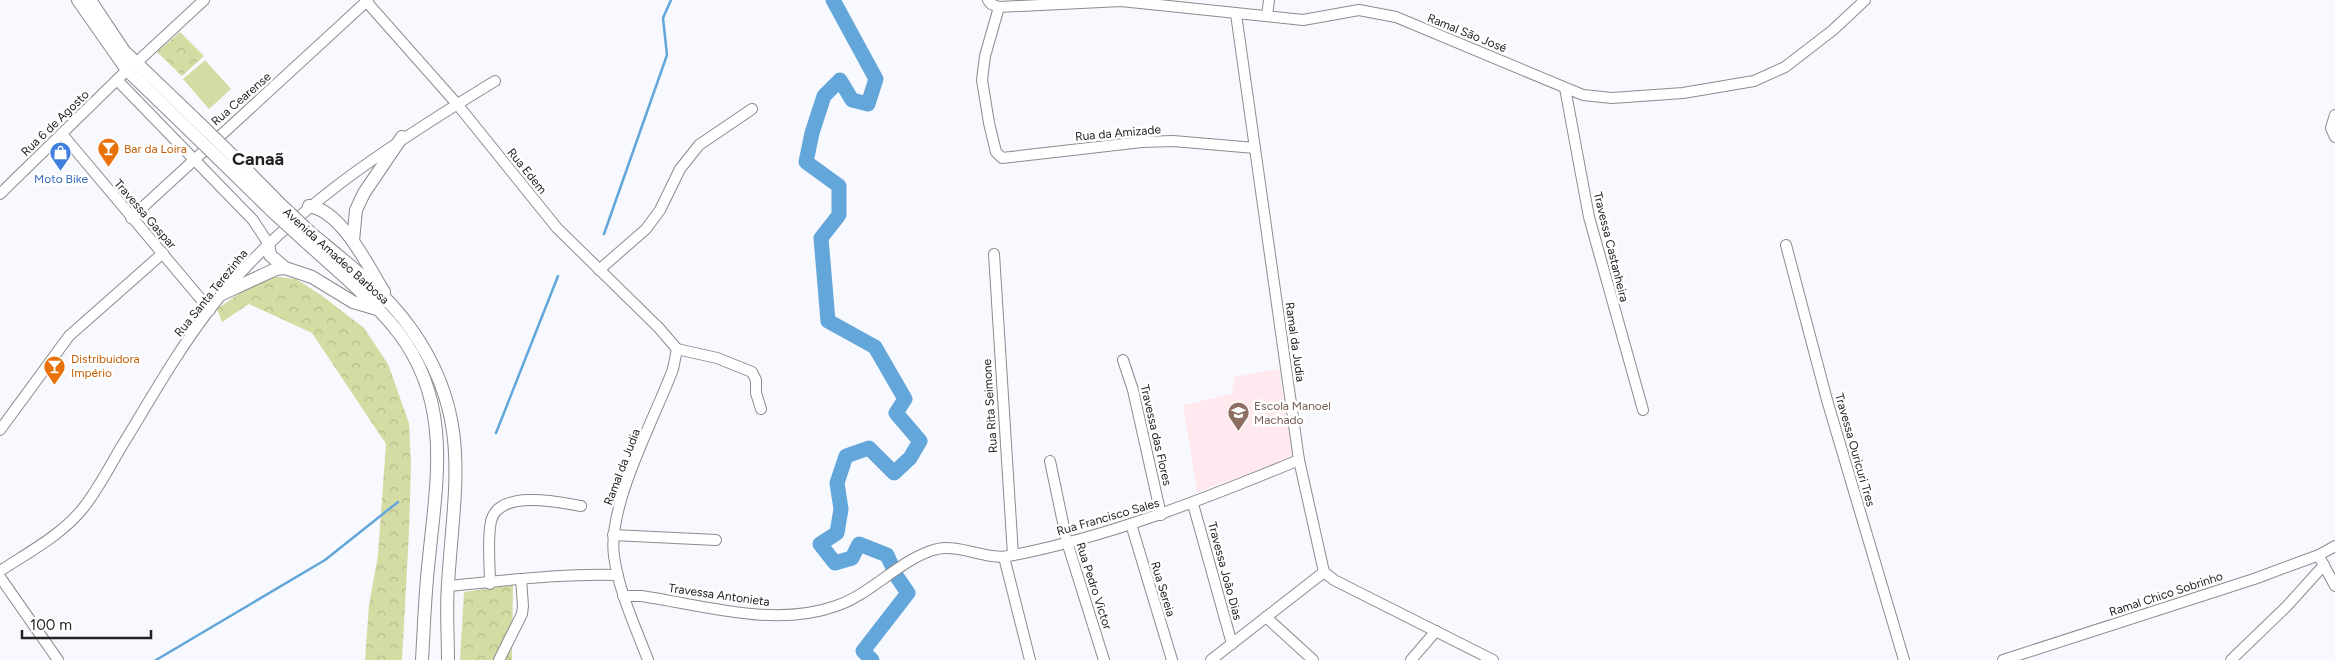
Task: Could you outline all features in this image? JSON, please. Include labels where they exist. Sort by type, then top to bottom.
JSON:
[{"type":"main road","name":"Avenida Amadeo Barbosa","points":[[78,0],[131,66],[309,239],[377,309],[398,333],[421,373],[427,386],[436,431],[438,472],[425,601],[422,660]]},
{"type":"main road","name":"Avenida Amadeo Barbosa","points":[[90,0],[124,51],[131,66]]},
{"type":"main road","points":[[353,240],[356,210],[364,193],[402,137]]},
{"type":"main road","points":[[309,206],[324,210],[353,240],[393,307]]},
{"type":"main road","name":"Avenida Amadeo Barbosa","points":[[309,239],[355,270],[393,307],[411,329],[434,366],[447,401],[456,452],[457,488],[447,586],[448,660]]},
{"type":"main road","points":[[268,243],[270,255],[285,268],[312,276],[353,302],[377,309]]},
{"type":"main road","points":[[222,294],[271,271],[285,268]]},
{"type":"street","name":"Rua 6 de Agosto","points":[[0,194],[131,66],[204,0]]},
{"type":"street","points":[[988,0],[991,4],[999,7]]},
{"type":"street","points":[[1267,16],[1269,0]]},
{"type":"street","name":"Ramal São José","points":[[999,7],[1121,1],[1302,20],[1359,10],[1396,17],[1565,88],[1597,98],[1683,93],[1754,80],[1785,68],[1833,30],[1865,0]]},
{"type":"street","name":"Rua Edem","points":[[366,1],[457,104],[557,228],[659,328],[677,349]]},
{"type":"street","name":"Rua Cearense","points":[[131,218],[366,1]]},
{"type":"street","name":"Rua da Amizade","points":[[999,7],[985,56],[982,80],[994,142],[999,156],[1006,159],[1142,142],[1173,141],[1255,148]]},
{"type":"street","name":"Ramal da Judia","points":[[1236,14],[1299,460],[1324,572]]},
{"type":"street","points":[[117,80],[253,220],[268,243]]},
{"type":"street","name":"Rua Santa Terezinha","points":[[0,571],[52,536],[84,508],[177,354],[222,294],[268,243],[309,206],[402,137],[494,81]]},
{"type":"street","name":"Travessa Castanheira","points":[[1565,88],[1588,217],[1644,410]]},
{"type":"street","points":[[598,270],[646,229],[660,210],[680,169],[699,145],[752,109]]},
{"type":"street","points":[[2335,115],[2331,128],[2335,137]]},
{"type":"street","name":"Travessa Gaspar","points":[[62,134],[210,310]]},
{"type":"street","name":"Travessa Ouricuri Tres","points":[[1786,245],[1830,410],[1904,660]]},
{"type":"street","points":[[0,430],[69,336],[163,253]]},
{"type":"street","name":"Rua Rita Seimone","points":[[994,254],[1008,556]]},
{"type":"street","points":[[677,349],[717,358],[752,372],[756,380],[756,393],[762,409]]},
{"type":"street","name":"Ramal da Judia","points":[[648,660],[623,596],[618,575],[613,535],[615,520],[626,487],[670,378],[677,349]]},
{"type":"street","name":"Travessa das Flores","points":[[1123,360],[1133,390],[1162,515]]},
{"type":"street","name":"Rua Francisco Sales","points":[[917,557],[945,548],[1008,556],[1043,550],[1162,515],[1299,460]]},
{"type":"street","name":"Rua Pedro Victor","points":[[1050,461],[1067,542],[1104,660]]},
{"type":"street","points":[[490,584],[491,524],[494,516],[500,509],[509,504],[536,500],[581,506]]},
{"type":"street","name":"Travessa João Dias","points":[[1193,504],[1232,644]]},
{"type":"street","name":"Rua Sereia","points":[[1131,524],[1172,660]]},
{"type":"street","points":[[613,535],[716,540]]},
{"type":"street","name":"Ramal Chico Sobrinho","points":[[2003,660],[2254,579],[2321,560],[2335,546]]},
{"type":"street","points":[[1008,556],[1030,660]]},
{"type":"street","name":"Travessa Antonieta","points":[[623,596],[641,596],[774,615],[791,614],[835,606],[860,595],[917,557]]},
{"type":"street","points":[[2231,660],[2286,606],[2321,560],[2335,586]]},
{"type":"street","points":[[1211,660],[1324,572],[1334,580],[1493,660]]},
{"type":"street","points":[[447,586],[490,584],[553,575],[618,575]]},
{"type":"street","points":[[0,576],[58,660]]},
{"type":"street","points":[[499,660],[522,614],[521,579]]},
{"type":"street","points":[[1266,617],[1313,660]]},
{"type":"street","points":[[1411,660],[1436,631]]},
{"type":"shaded area","name":"Escola Manoel Machado","points":[[1279,369],[1293,458],[1197,492],[1183,405],[1232,394],[1234,377]]},
{"type":"green space","points":[[180,32],[204,56],[182,76],[157,52]]},
{"type":"green space","points":[[205,60],[231,89],[209,109],[183,79]]},
{"type":"green space","points":[[271,276],[296,279],[321,295],[364,328],[388,364],[409,423],[411,465],[402,660],[365,660],[369,605],[378,555],[386,444],[312,333],[249,304],[222,322],[217,309],[244,290]]},
{"type":"green space","points":[[513,585],[512,660],[460,660],[464,592]]},
{"type":"waterway","points":[[604,234],[667,55],[663,18],[671,0]]},
{"type":"waterway","points":[[833,0],[876,79],[868,104],[852,100],[840,80],[824,96],[812,133],[806,162],[839,186],[839,215],[821,238],[828,321],[875,347],[905,399],[896,413],[920,441],[910,458],[894,473],[869,448],[846,456],[837,483],[841,509],[837,533],[820,544],[835,563],[852,558],[859,544],[887,555],[897,577],[908,593],[863,651],[872,660]]},
{"type":"waterway","points":[[496,433],[558,276]]},
{"type":"waterway","points":[[156,660],[325,560],[398,502]]},
{"type":"place","name":"Bar da Loira","points":[[108,168]]},
{"type":"place","name":"Moto Bike","points":[[61,171]]},
{"type":"place","name":"Distribuidora Império","points":[[55,385]]},
{"type":"place","name":"Escola Manoel Machado","points":[[1238,432]]},
{"type":"district","name":"Canaã","points":[[258,159]]}]
